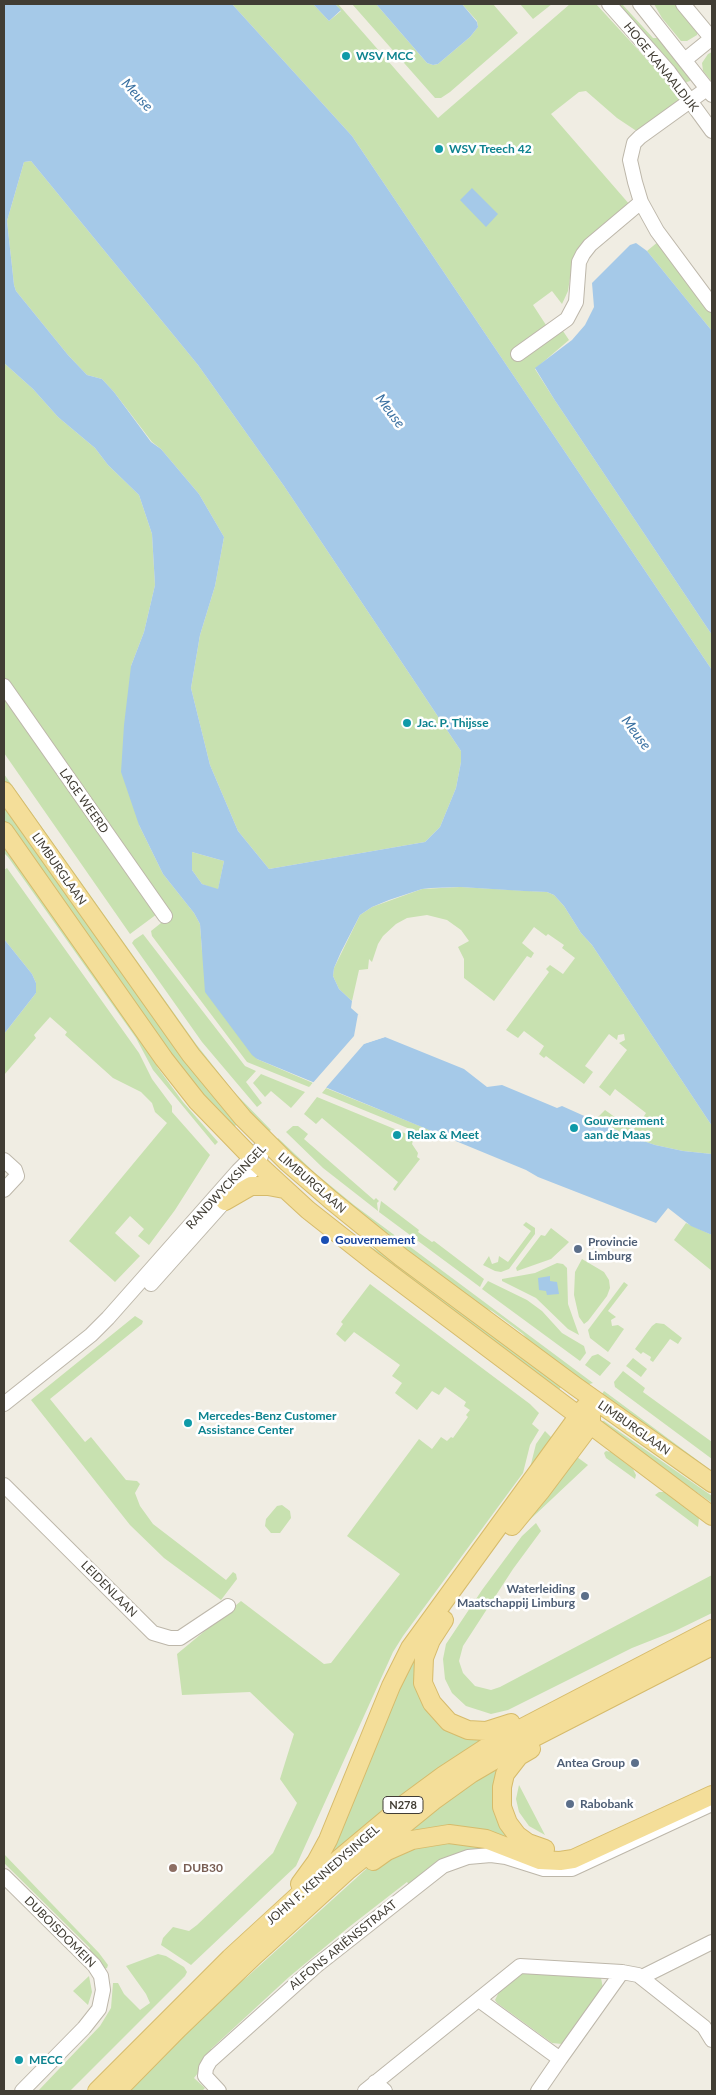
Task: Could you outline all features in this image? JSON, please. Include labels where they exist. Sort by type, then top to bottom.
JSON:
[{"type":"main road","name":"LIMBURGLAAN","points":[[4,791],[191,1055],[230,1103],[267,1142],[324,1194],[401,1257],[591,1398],[712,1483]]},
{"type":"main road","name":"LIMBURGLAAN","points":[[4,831],[164,1059],[197,1101],[255,1161],[284,1189],[374,1262],[712,1516]]},
{"type":"main road","points":[[225,1201],[251,1186],[268,1186],[284,1189]]},
{"type":"main road","points":[[591,1398],[585,1420],[448,1613],[431,1640],[424,1658],[423,1677],[426,1692],[434,1708],[449,1722],[463,1729],[486,1732],[516,1721],[535,1728],[536,1745],[519,1756],[509,1767],[503,1780],[501,1792],[504,1812],[513,1829],[524,1840],[541,1849],[561,1851],[581,1847],[712,1782]]},
{"type":"main road","points":[[291,1902],[297,1888],[316,1862],[330,1835],[388,1692],[405,1658],[585,1420]]},
{"type":"main road","name":"JOHN F. KENNEDYSINGEL","points":[[117,2091],[213,1994],[347,1871],[395,1830],[535,1728],[712,1629]]},
{"type":"main road","name":"JOHN F. KENNEDYSINGEL","points":[[97,2091],[219,1968],[291,1902],[406,1803],[467,1759],[712,1646]]},
{"type":"main road","points":[[347,1871],[364,1868],[380,1855],[412,1840],[449,1834],[486,1839],[540,1860],[560,1861],[573,1859],[712,1795]]},
{"type":"street","name":"HOGE KANAALDIJK","points":[[609,4],[669,72],[712,131]]},
{"type":"street","points":[[640,4],[710,91],[690,101],[640,137],[634,144],[630,160],[641,202],[657,231],[712,304]]},
{"type":"street","points":[[683,4],[712,38],[686,60]]},
{"type":"street","points":[[518,354],[561,323],[572,312],[576,302],[579,262],[583,254],[590,245],[641,202]]},
{"type":"street","name":"LAGE WEERD","points":[[4,686],[165,916]]},
{"type":"street","name":"RANDWYCKSINGEL","points":[[90,1335],[110,1323],[132,1304],[225,1201],[267,1142]]},
{"type":"street","points":[[4,1160],[16,1170],[17,1176],[4,1190]]},
{"type":"street","name":"RANDWYCKSINGEL","points":[[4,1404],[90,1335],[255,1161]]},
{"type":"street","name":"LEIDENLAAN","points":[[4,1485],[153,1633],[170,1638],[180,1638],[228,1606]]},
{"type":"street","name":"ALFONS ARIËNSSTRAAT","points":[[219,2091],[205,2076],[206,2068],[210,2061],[345,1941],[434,1872],[449,1863],[482,1854],[506,1857],[544,1869],[572,1869],[712,1804]]},
{"type":"street","name":"DUBOISDOMEIN","points":[[4,1876],[94,1964],[100,1976],[103,1996],[99,2009],[84,2028],[22,2091]]},
{"type":"street","points":[[642,1977],[712,1942]]},
{"type":"street","points":[[375,2088],[520,1966],[637,1974],[704,2027],[712,2040]]},
{"type":"street","points":[[538,2091],[622,1972]]},
{"type":"street","points":[[479,2000],[560,2059]]},
{"type":"green space","points":[[232,4],[313,4],[329,21],[341,11],[335,4],[338,4],[438,118],[570,4],[596,4],[664,78],[680,101],[638,132],[617,118],[586,91],[579,92],[551,114],[630,205],[572,265],[568,291],[562,304],[552,291],[533,305],[546,325],[555,319],[569,340],[535,369],[712,635],[712,670],[352,136]]},
{"type":"green space","points":[[352,4],[376,4],[427,63],[433,65],[438,64],[470,37],[478,27],[477,21],[462,4],[493,4],[518,33],[450,92],[441,98],[435,98]]},
{"type":"green space","points":[[520,4],[552,4],[533,19]]},
{"type":"green space","points":[[614,4],[622,4],[653,38],[658,38],[691,79],[690,81],[684,83]]},
{"type":"green space","points":[[654,4],[677,4],[698,29],[697,35],[687,41],[681,41],[662,18]]},
{"type":"green space","points":[[712,52],[712,82],[703,71],[702,63],[708,54]]},
{"type":"green space","points":[[31,161],[198,365],[284,486],[461,751],[456,788],[440,827],[425,842],[269,869],[238,831],[210,765],[191,688],[200,635],[215,586],[224,537],[199,494],[161,449],[152,442],[114,392],[102,379],[87,375],[68,355],[16,291],[7,221],[24,162]]},
{"type":"green space","points":[[659,241],[712,309],[712,331],[647,251]]},
{"type":"green space","points":[[4,363],[33,389],[58,417],[95,448],[108,465],[139,495],[152,534],[155,585],[144,632],[131,666],[139,825],[163,874],[194,913],[200,924],[202,951],[257,1059],[313,1083],[309,1087],[247,1062],[152,936],[151,931],[161,923],[157,914],[130,934],[4,753]]},
{"type":"green space","points":[[4,774],[196,1044],[234,1092],[271,1130],[268,1132],[250,1121],[4,786]]},
{"type":"green space","points":[[4,797],[240,1121],[231,1130],[149,1028],[4,822]]},
{"type":"green space","points":[[4,842],[146,1046],[158,1068],[183,1102],[218,1142],[215,1145],[153,1070],[136,1038],[4,853]]},
{"type":"green space","points":[[192,852],[224,861],[218,890],[202,884],[192,870]]},
{"type":"green space","points":[[7,868],[139,1053],[152,1079],[172,1106],[172,1112],[210,1155],[175,1210],[149,1245],[138,1236],[144,1229],[130,1216],[115,1233],[140,1256],[115,1282],[69,1241],[167,1123],[155,1112],[152,1103],[141,1092],[113,1078],[65,1035],[67,1032],[50,1017],[34,1035],[36,1038],[4,1075],[4,1034],[36,993],[36,983],[32,974],[4,939],[4,870]]},
{"type":"green space","points":[[460,887],[547,892],[554,895],[592,945],[712,1126],[712,1154],[683,1151],[655,1145],[629,1136],[595,1120],[605,1110],[633,1130],[639,1123],[642,1128],[649,1127],[648,1121],[642,1119],[646,1113],[615,1089],[610,1096],[599,1087],[627,1050],[619,1043],[625,1040],[624,1034],[618,1035],[617,1040],[609,1034],[585,1066],[593,1072],[584,1084],[546,1056],[544,1058],[539,1054],[544,1046],[524,1031],[518,1038],[506,1030],[549,972],[546,969],[550,965],[563,974],[575,958],[562,948],[564,945],[548,934],[546,936],[534,927],[522,943],[534,953],[531,958],[527,956],[494,1001],[464,978],[464,959],[458,947],[469,941],[461,930],[447,920],[427,915],[407,918],[396,924],[383,936],[372,962],[369,959],[368,969],[359,970],[352,1001],[339,989],[333,976],[334,968],[360,915],[372,907],[422,889]]},
{"type":"green space","points":[[143,934],[245,1066],[256,1071],[246,1082],[262,1103],[257,1107],[202,1042],[132,943]]},
{"type":"green space","points":[[261,1074],[305,1092],[291,1108],[271,1091],[265,1097],[253,1083]]},
{"type":"green space","points":[[326,1088],[442,1135],[432,1138],[322,1093]]},
{"type":"green space","points":[[317,1097],[414,1137],[412,1144],[418,1153],[417,1157],[420,1159],[395,1191],[393,1189],[398,1182],[322,1118],[316,1124],[304,1114]]},
{"type":"green space","points":[[293,1126],[298,1126],[308,1134],[304,1139],[374,1200],[376,1198],[379,1201],[377,1203],[378,1211],[323,1168],[286,1132]]},
{"type":"green space","points":[[278,1138],[315,1173],[354,1205],[593,1383],[586,1385],[537,1351],[523,1334],[492,1311],[472,1303],[350,1211],[276,1141]]},
{"type":"green space","points":[[272,1166],[322,1210],[367,1245],[398,1262],[563,1384],[558,1391],[320,1213]]},
{"type":"green space","points":[[381,1201],[419,1230],[418,1232],[432,1242],[434,1241],[484,1279],[480,1287],[379,1212]]},
{"type":"green space","points":[[526,1222],[535,1228],[535,1234],[509,1269],[501,1272],[483,1265],[489,1256],[492,1264],[498,1262],[499,1256],[508,1262],[531,1231],[523,1225]]},
{"type":"green space","points":[[686,1223],[712,1235],[712,1271],[674,1240]]},
{"type":"green space","points":[[551,1228],[569,1242],[551,1259],[517,1271],[516,1268],[541,1235],[545,1236]]},
{"type":"green space","points":[[582,1259],[604,1272],[609,1280],[610,1288],[607,1296],[584,1324],[579,1317],[574,1295],[575,1272]]},
{"type":"green space","points":[[557,1263],[563,1264],[567,1268],[568,1304],[579,1335],[568,1329],[536,1298],[502,1281],[502,1279],[535,1273]]},
{"type":"green space","points":[[488,1281],[527,1300],[542,1311],[562,1333],[584,1346],[586,1353],[580,1361],[482,1289]]},
{"type":"green space","points":[[624,1282],[628,1285],[608,1311],[616,1317],[611,1320],[612,1326],[618,1325],[624,1329],[608,1352],[590,1338],[588,1330]]},
{"type":"green space","points":[[370,1284],[530,1404],[539,1413],[532,1424],[539,1430],[530,1445],[523,1473],[393,1652],[296,1866],[191,1965],[161,1945],[163,1938],[173,1927],[189,1931],[197,1925],[273,1853],[297,1803],[280,1779],[294,1734],[250,1692],[182,1695],[177,1654],[241,1601],[324,1664],[331,1663],[400,1574],[347,1536],[419,1439],[432,1449],[441,1437],[447,1441],[451,1437],[453,1438],[468,1417],[466,1415],[470,1410],[464,1406],[466,1402],[445,1387],[439,1395],[432,1391],[417,1410],[395,1393],[402,1383],[392,1376],[400,1365],[354,1332],[345,1342],[336,1334],[343,1324],[341,1322]]},
{"type":"green space","points":[[135,1316],[143,1321],[142,1324],[50,1399],[85,1442],[91,1437],[126,1480],[137,1481],[140,1484],[135,1493],[140,1506],[153,1524],[226,1580],[233,1572],[236,1574],[237,1579],[221,1600],[164,1558],[130,1525],[31,1400]]},
{"type":"green space","points":[[656,1323],[664,1324],[682,1338],[678,1344],[670,1339],[653,1362],[650,1360],[651,1357],[643,1352],[641,1354],[635,1349]]},
{"type":"green space","points":[[598,1354],[611,1363],[600,1376],[585,1365],[592,1356]]},
{"type":"green space","points":[[633,1358],[647,1369],[641,1377],[626,1366]]},
{"type":"green space","points":[[623,1371],[645,1388],[643,1392],[712,1442],[712,1459],[615,1387],[614,1382]]},
{"type":"green space","points":[[604,1391],[712,1471],[712,1477],[600,1397]]},
{"type":"green space","points":[[600,1421],[604,1421],[712,1496],[712,1503],[602,1425]]},
{"type":"green space","points":[[545,1431],[555,1441],[527,1480],[536,1444]]},
{"type":"green space","points":[[606,1451],[611,1452],[633,1469],[636,1475],[635,1479],[606,1458],[604,1453]]},
{"type":"green space","points":[[577,1457],[588,1465],[519,1530]]},
{"type":"green space","points":[[659,1492],[665,1492],[699,1518],[698,1527],[655,1495]]},
{"type":"green space","points":[[282,1505],[290,1511],[291,1518],[280,1533],[271,1533],[265,1526],[266,1519],[277,1506]]},
{"type":"green space","points":[[536,1523],[541,1531],[513,1569],[463,1646],[459,1661],[463,1673],[475,1686],[491,1690],[500,1687],[712,1575],[712,1613],[675,1631],[632,1648],[508,1710],[491,1714],[466,1706],[452,1693],[445,1679],[443,1659],[446,1644],[482,1590],[522,1536]]},
{"type":"green space","points":[[426,1634],[424,1698],[489,1738],[324,1864],[382,1721]]},
{"type":"green space","points":[[507,1759],[502,1769],[514,1839],[410,1886],[407,1882],[349,1927],[289,1977],[211,2049],[214,2053],[194,2078],[205,2088],[202,2091],[127,2091],[206,2010],[247,1977],[396,1842],[464,1786]]},
{"type":"green space","points":[[519,1785],[545,1835],[529,1826],[519,1812],[516,1799]]},
{"type":"green space","points":[[4,1854],[99,1953],[108,1965],[107,1968],[104,1969],[89,1950],[90,1948],[4,1863]]},
{"type":"green space","points":[[158,1954],[166,1956],[184,1967],[187,1972],[185,1976],[70,2091],[38,2091],[100,2026],[111,2008],[113,1983],[118,1983],[124,1994],[140,2010],[150,2003],[146,1994],[126,1966]]},
{"type":"green space","points":[[527,1970],[598,1975],[601,1978],[603,1988],[562,2044],[552,2043],[495,2000],[499,1992]]},
{"type":"green space","points":[[89,1976],[92,1992],[88,2005],[73,1991]]},
{"type":"water","name":"Meuse","points":[[4,4],[232,4],[352,136],[712,670],[712,1126],[592,945],[581,933],[564,906],[554,895],[547,892],[460,887],[422,889],[372,907],[360,915],[341,952],[334,968],[333,976],[339,989],[352,1001],[351,1008],[359,1015],[355,1036],[363,1044],[385,1037],[464,1069],[487,1087],[502,1085],[557,1108],[562,1106],[629,1136],[655,1145],[683,1151],[712,1154],[712,1235],[691,1226],[668,1208],[656,1223],[538,1177],[526,1170],[257,1059],[252,1055],[205,992],[200,924],[194,913],[163,874],[139,825],[121,772],[131,666],[144,632],[155,585],[152,534],[139,495],[108,465],[95,448],[58,417],[33,389],[4,363]],"holes":[[[31,161],[198,365],[284,486],[461,751],[456,788],[440,827],[425,842],[269,869],[238,831],[210,765],[191,688],[200,635],[215,586],[224,537],[199,494],[161,449],[151,442],[114,392],[102,379],[87,375],[68,355],[16,291],[7,221],[24,162]],[[192,852],[224,861],[218,889],[202,884],[192,870]]]},
{"type":"water","points":[[313,4],[335,4],[341,10],[329,21]]},
{"type":"water","name":"WSV MCC","points":[[376,4],[462,4],[477,22],[478,27],[470,37],[438,64],[433,65],[427,63]]},
{"type":"water","points":[[472,188],[498,214],[486,227],[460,200]]},
{"type":"water","points":[[636,243],[647,251],[712,331],[712,635],[535,368],[572,340],[585,325],[594,307],[592,283],[630,245]]},
{"type":"water","points":[[4,939],[32,974],[36,983],[36,993],[4,1034]]},
{"type":"water","points":[[550,1276],[550,1281],[557,1282],[559,1294],[547,1295],[546,1291],[539,1290],[538,1278]]},
{"type":"pier","points":[[358,1014],[361,1016],[357,1035],[364,1041],[382,1035],[385,1037],[364,1044],[324,1090],[311,1085],[354,1036]]},
{"type":"place","name":"WSV MCC","points":[[346,56]]},
{"type":"place","name":"WSV Treech 42","points":[[439,149]]},
{"type":"place","name":"Jac. P. Thijsse","points":[[407,723]]},
{"type":"place","name":"Gouvernement aan de Maas","points":[[574,1128]]},
{"type":"place","name":"Relax & Meet","points":[[397,1135]]},
{"type":"place","name":"Gouvernement","points":[[325,1240]]},
{"type":"place","name":"Provincie Limburg","points":[[578,1249]]},
{"type":"place","name":"Mercedes-Benz Customer Assistance Center","points":[[188,1423]]},
{"type":"place","name":"Waterleiding Maatschappij Limburg","points":[[585,1596]]},
{"type":"place","name":"Antea Group","points":[[635,1763]]},
{"type":"place","name":"Rabobank","points":[[570,1804]]},
{"type":"place","name":"DUB30","points":[[173,1868]]},
{"type":"place","name":"MECC","points":[[19,2060]]}]
